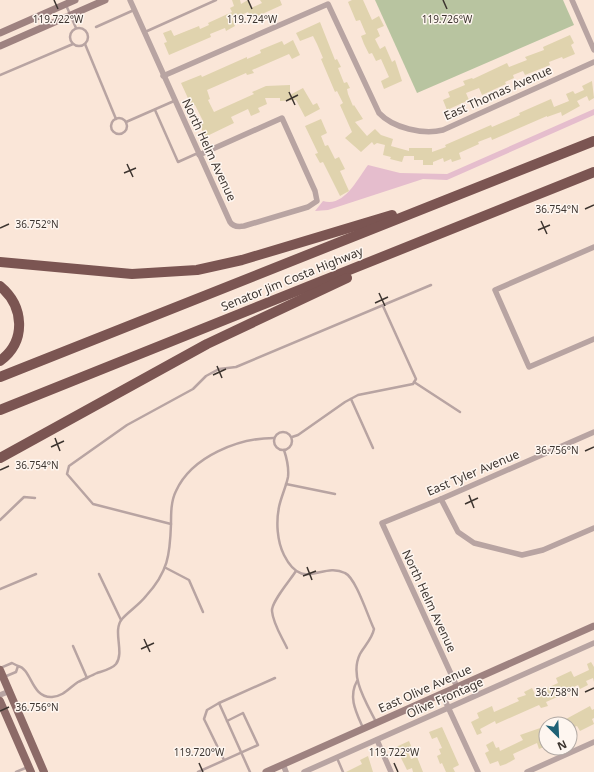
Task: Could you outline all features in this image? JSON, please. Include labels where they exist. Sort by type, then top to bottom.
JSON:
[{"type":"highway","name":"Senator Jim Costa Highway","points":[[0,377],[594,141]]},
{"type":"highway","name":"Senator Jim Costa Highway","points":[[0,410],[594,172]]},
{"type":"highway","points":[[0,262],[132,274],[197,270],[242,260],[455,196]]},
{"type":"highway","points":[[0,458],[207,344],[465,224]]},
{"type":"highway","points":[[0,286],[7,292],[15,304],[20,327],[13,347],[0,361]]},
{"type":"main road","points":[[0,32],[75,0]]},
{"type":"main road","points":[[0,46],[106,0]]},
{"type":"main road","name":"East Olive Avenue","points":[[266,772],[594,626]]},
{"type":"main road","points":[[1,672],[44,772]]},
{"type":"main road","points":[[0,701],[29,769]]},
{"type":"street","name":"North Helm Avenue","points":[[130,0],[162,76],[230,222],[236,227],[244,226],[308,207],[317,201],[315,191],[282,118],[199,154]]},
{"type":"street","points":[[575,1],[594,50]]},
{"type":"street","name":"East Thomas Avenue","points":[[162,76],[328,4],[375,107],[385,119],[408,128],[430,132],[443,130],[594,62]]},
{"type":"street","points":[[594,247],[495,290],[529,367],[594,339]]},
{"type":"street","name":"East Tyler Avenue","points":[[382,523],[441,499],[594,432]]},
{"type":"street","points":[[441,499],[458,532],[474,543],[522,555],[543,550],[594,528]]},
{"type":"street","name":"North Helm Avenue","points":[[382,523],[457,687]]},
{"type":"street","name":"Olive Frontage","points":[[304,772],[594,643]]},
{"type":"street","points":[[0,695],[10,691]]},
{"type":"street","points":[[442,694],[478,772]]},
{"type":"street","points":[[377,740],[391,772]]},
{"type":"street","points":[[527,772],[594,742]]},
{"type":"street","points":[[283,764],[286,772]]},
{"type":"lane","points":[[144,32],[216,0]]},
{"type":"lane","points":[[65,4],[76,28]]},
{"type":"lane","points":[[96,27],[134,10]]},
{"type":"lane","points":[[0,75],[73,44],[79,46],[85,44],[89,37],[87,31],[82,28],[76,28],[70,35],[73,44]]},
{"type":"lane","points":[[85,44],[116,119]]},
{"type":"lane","points":[[126,122],[174,101]]},
{"type":"lane","points":[[155,110],[178,162],[199,154]]},
{"type":"lane","points":[[116,119],[112,126],[113,131],[118,134],[125,132],[127,127],[126,122]]},
{"type":"lane","points":[[116,119],[122,119],[126,122]]},
{"type":"lane","points":[[171,524],[93,504],[67,474],[69,466],[127,425],[194,389],[206,376],[219,369],[236,367],[431,285]]},
{"type":"lane","points":[[292,437],[298,435],[351,398],[358,395],[413,384],[416,379],[383,306]]},
{"type":"lane","points":[[414,382],[460,412]]},
{"type":"lane","points":[[351,398],[373,448]]},
{"type":"lane","points":[[1,672],[12,663],[18,666],[23,669],[33,687],[46,696],[62,695],[87,678],[111,668],[116,663],[118,656],[118,629],[121,620],[147,596],[166,568],[170,553],[172,502],[175,491],[187,472],[206,458],[227,448],[258,438],[274,438],[281,432],[287,433],[292,437]]},
{"type":"lane","points":[[274,438],[276,447],[284,450],[292,446],[292,437]]},
{"type":"lane","points":[[284,450],[288,462],[286,484],[279,507],[278,531],[283,554],[296,571],[304,575],[336,571],[345,573],[352,580],[374,629],[372,636],[360,654],[356,664],[357,681],[376,723]]},
{"type":"lane","points":[[286,484],[335,494]]},
{"type":"lane","points":[[0,520],[24,497],[35,498]]},
{"type":"lane","points":[[166,568],[189,580],[203,612]]},
{"type":"lane","points":[[287,648],[274,621],[271,609],[274,602],[296,571]]},
{"type":"lane","points":[[0,589],[36,574]]},
{"type":"lane","points":[[99,574],[121,620]]},
{"type":"lane","points":[[73,646],[87,678]]},
{"type":"lane","points":[[1,672],[16,672],[18,666]]},
{"type":"lane","points":[[224,760],[204,718],[207,710],[219,703],[275,678]]},
{"type":"lane","points":[[357,681],[354,687],[353,700],[363,729]]},
{"type":"lane","points":[[219,703],[250,772]]},
{"type":"lane","points":[[198,772],[258,745],[243,713],[227,721]]},
{"type":"lane","points":[[336,758],[343,772]]},
{"type":"lane","points":[[16,772],[29,769]]},
{"type":"shaded area","points":[[375,0],[563,0],[574,25],[417,93]]},
{"type":"shaded area","points":[[594,109],[594,115],[447,180],[423,179],[328,210],[315,211],[323,201],[331,202],[344,196],[355,184],[368,165],[400,173],[447,174]]},
{"type":"building","points":[[232,0],[240,0],[241,4],[248,0],[251,8],[262,3],[260,0],[280,0],[282,5],[251,19],[248,12],[232,19],[235,26],[226,31],[225,28],[210,34],[211,37],[169,55],[164,43],[167,42],[163,33],[171,30],[174,36],[199,26],[200,29],[209,25],[208,23],[232,12],[230,8],[234,6]]},
{"type":"building","points":[[352,0],[363,0],[372,20],[379,16],[384,26],[377,29],[380,36],[375,39],[380,49],[385,46],[392,62],[395,60],[402,81],[384,89],[381,81],[389,77],[381,59],[376,61],[372,53],[369,54],[364,44],[361,36],[366,34],[360,20],[356,21],[348,2]]},
{"type":"building","points":[[320,22],[335,60],[337,59],[341,67],[338,68],[344,83],[347,82],[350,88],[347,89],[353,106],[354,105],[363,119],[355,122],[367,136],[375,129],[381,135],[393,139],[391,146],[409,151],[409,148],[432,148],[432,152],[446,147],[445,145],[491,125],[492,127],[520,115],[519,113],[551,99],[554,107],[569,101],[566,94],[573,91],[575,94],[584,90],[582,86],[592,81],[594,98],[589,101],[587,96],[577,101],[580,106],[562,116],[561,112],[547,116],[492,140],[491,137],[478,142],[479,144],[459,153],[461,159],[452,162],[451,159],[444,162],[443,158],[433,162],[433,165],[423,165],[423,160],[414,160],[414,156],[404,156],[402,162],[390,159],[391,157],[383,155],[385,145],[377,143],[374,145],[372,142],[361,152],[345,138],[352,132],[340,105],[343,103],[337,91],[335,92],[321,59],[323,58],[313,36],[300,41],[296,33]]},
{"type":"building","points":[[570,35],[574,43],[571,45],[575,54],[563,59],[562,57],[549,62],[550,65],[525,75],[523,71],[513,75],[514,78],[505,82],[506,84],[482,95],[479,88],[466,93],[469,100],[447,110],[443,100],[450,97],[448,92],[465,85],[463,81],[473,79],[507,63],[509,67],[527,60],[525,57],[544,50],[543,47]]},
{"type":"building","points":[[293,40],[300,55],[292,59],[289,54],[252,70],[254,73],[247,75],[246,73],[207,90],[210,99],[208,100],[214,112],[254,94],[252,92],[266,86],[290,85],[290,95],[303,88],[313,105],[317,103],[320,109],[305,117],[296,100],[280,101],[280,98],[265,98],[267,104],[258,108],[260,112],[251,116],[248,109],[231,117],[234,123],[205,137],[199,123],[203,121],[195,105],[192,107],[181,83],[201,75],[202,77],[247,57],[247,59],[261,53],[260,50],[282,41],[284,45]]},
{"type":"building","points":[[321,119],[327,133],[321,136],[325,146],[328,145],[335,159],[339,157],[345,169],[340,171],[349,191],[340,196],[323,162],[320,163],[315,154],[318,153],[305,126]]},
{"type":"building","points":[[591,662],[594,667],[594,682],[593,678],[586,681],[588,685],[580,689],[578,685],[565,691],[566,693],[546,702],[548,706],[541,708],[539,705],[496,724],[495,721],[480,729],[482,733],[477,735],[471,722],[479,718],[477,713],[492,706],[494,712],[519,701],[517,698],[526,695],[524,692],[532,688],[535,694],[558,683],[556,678],[571,671],[574,677],[589,670],[587,664]]},
{"type":"building","points":[[590,706],[592,710],[594,709],[594,718],[592,719],[594,724],[580,731],[578,728],[578,716],[572,716]]},
{"type":"building","points":[[442,727],[459,765],[453,768],[455,772],[446,772],[442,763],[440,764],[437,756],[441,754],[439,749],[442,748],[437,737],[432,739],[429,732]]},
{"type":"building","points":[[538,729],[538,746],[537,743],[513,754],[515,759],[506,764],[500,766],[498,761],[490,764],[485,753],[489,751],[486,745],[493,741],[496,748],[499,747],[500,751],[523,740],[520,735]]},
{"type":"building","points":[[409,741],[412,748],[407,750],[411,759],[417,757],[423,772],[413,772],[412,768],[407,770],[396,747]]},
{"type":"building","points":[[368,756],[373,772],[346,772],[362,764],[360,760]]}]
